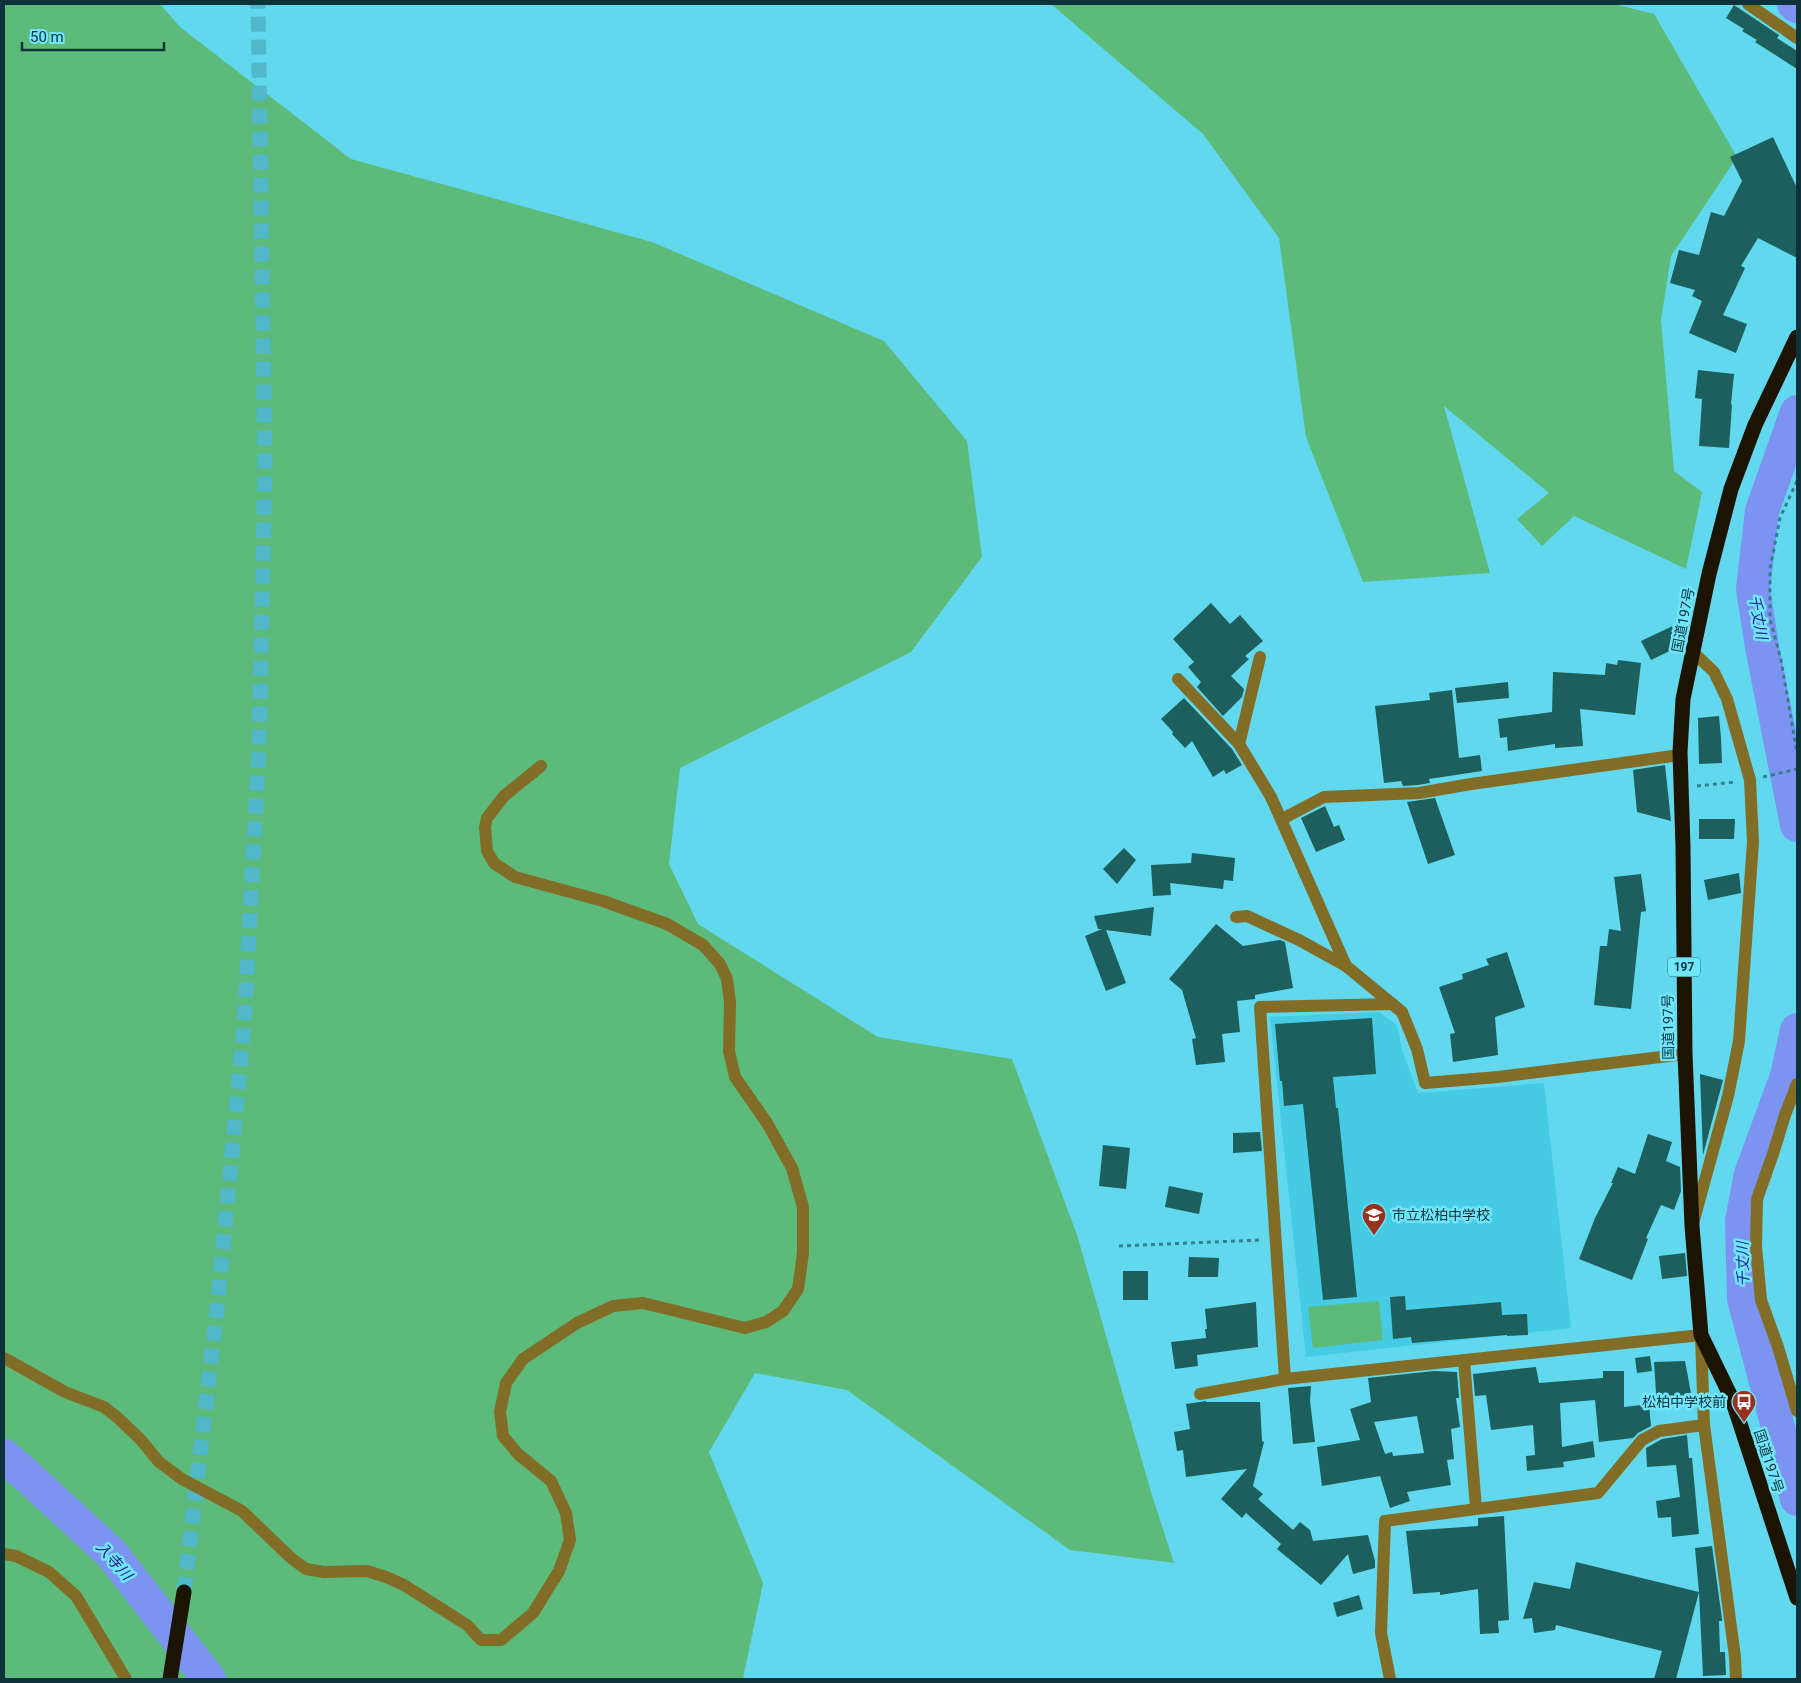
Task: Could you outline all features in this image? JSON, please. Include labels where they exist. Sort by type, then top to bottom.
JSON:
[{"type":"highway","name":"国道197号","points":[[1797,337],[1755,425],[1731,489],[1709,574],[1683,699],[1680,755],[1685,1054],[1692,1226],[1701,1335],[1732,1399],[1797,1598]]},
{"type":"highway","points":[[170,1679],[184,1592]]},
{"type":"street","points":[[1748,4],[1797,38]]},
{"type":"street","points":[[1692,1226],[1728,1096],[1739,1041],[1753,842],[1750,780],[1727,699],[1714,672],[1694,653]]},
{"type":"street","points":[[1239,744],[1260,657]]},
{"type":"street","points":[[1178,679],[1239,744],[1271,797],[1346,966]]},
{"type":"street","points":[[1282,819],[1324,798],[1419,793],[1680,755]]},
{"type":"street","points":[[4,1358],[65,1392],[104,1407],[141,1440],[159,1462],[182,1479],[242,1511],[306,1570],[324,1572],[367,1571],[386,1577],[467,1625],[481,1640],[501,1640],[533,1613],[559,1571],[570,1540],[566,1513],[551,1481],[518,1454],[503,1436],[500,1412],[506,1383],[523,1359],[577,1323],[613,1306],[643,1304],[745,1328],[766,1322],[783,1310],[798,1289],[803,1253],[803,1207],[792,1168],[767,1122],[735,1077],[729,1051],[730,1002],[727,979],[720,964],[703,945],[667,924],[603,901],[515,878],[494,863],[487,851],[485,827],[487,818],[504,796],[541,766]]},
{"type":"street","points":[[1236,917],[1247,916],[1299,940],[1346,966],[1393,1004],[1402,1012],[1417,1049],[1425,1083],[1498,1077],[1685,1054]]},
{"type":"street","points":[[1286,1379],[1260,1007],[1393,1004]]},
{"type":"street","points":[[1797,1084],[1757,1199],[1756,1246],[1761,1300],[1778,1347],[1797,1411]]},
{"type":"street","points":[[1200,1394],[1286,1379],[1701,1335],[1704,1425],[1735,1657],[1736,1679]]},
{"type":"street","points":[[1464,1360],[1476,1508]]},
{"type":"street","points":[[1390,1679],[1381,1633],[1385,1521],[1598,1493],[1642,1440],[1659,1431],[1704,1425]]},
{"type":"street","points":[[4,1554],[16,1556],[49,1572],[76,1596],[126,1679]]},
{"type":"path","points":[[1797,481],[1780,518],[1770,569],[1770,619],[1781,660],[1797,753]]},
{"type":"path","points":[[1681,787],[1750,780],[1797,769]]},
{"type":"path","points":[[1119,1246],[1276,1240]]},
{"type":"shaded area","points":[[1379,1012],[1397,1025],[1402,1050],[1418,1093],[1544,1083],[1571,1328],[1306,1357],[1270,1017]]},
{"type":"green space","points":[[4,4],[160,4],[180,27],[351,159],[652,242],[884,341],[967,441],[982,557],[911,652],[680,768],[669,864],[698,924],[878,1037],[1012,1059],[1077,1235],[1151,1492],[1174,1563],[1070,1550],[847,1390],[755,1373],[709,1452],[763,1583],[743,1679],[4,1679]]},
{"type":"green space","points":[[1051,4],[1614,4],[1654,14],[1737,157],[1671,256],[1661,320],[1674,471],[1702,492],[1686,569],[1574,516],[1542,546],[1517,519],[1549,493],[1444,406],[1490,573],[1363,582],[1306,437],[1279,238],[1203,134]]},
{"type":"green space","points":[[1379,1301],[1383,1340],[1313,1348],[1308,1307]]},
{"type":"building","points":[[1734,5],[1779,35],[1777,38],[1797,51],[1797,69],[1755,42],[1757,40],[1742,31],[1744,29],[1726,18]]},
{"type":"building","points":[[1773,137],[1797,188],[1797,258],[1758,238],[1741,266],[1745,268],[1723,315],[1747,324],[1736,353],[1689,333],[1702,301],[1692,296],[1695,290],[1670,283],[1679,250],[1699,255],[1711,212],[1724,216],[1742,181],[1730,157]]},
{"type":"building","points":[[1698,370],[1734,374],[1729,448],[1699,446],[1702,399],[1695,398]]},
{"type":"building","points":[[1211,603],[1230,624],[1240,615],[1263,641],[1245,656],[1249,659],[1231,676],[1244,689],[1242,697],[1223,716],[1197,687],[1201,682],[1188,667],[1194,662],[1173,639]]},
{"type":"building","points":[[1681,622],[1680,646],[1651,660],[1641,641]]},
{"type":"building","points":[[1618,660],[1641,663],[1635,715],[1580,709],[1583,746],[1555,748],[1555,744],[1508,751],[1507,737],[1500,738],[1498,719],[1552,712],[1553,672],[1605,675],[1606,663],[1617,665]]},
{"type":"building","points":[[1508,682],[1509,698],[1457,703],[1455,688]]},
{"type":"building","points":[[1452,690],[1459,758],[1480,755],[1482,771],[1429,779],[1430,783],[1418,785],[1403,786],[1401,781],[1384,783],[1375,706],[1430,700],[1429,693]]},
{"type":"building","points":[[1184,698],[1232,749],[1242,765],[1226,774],[1224,770],[1213,777],[1192,741],[1185,748],[1172,734],[1173,732],[1161,719]]},
{"type":"building","points":[[1719,716],[1722,763],[1699,764],[1698,718]]},
{"type":"building","points":[[1665,765],[1671,821],[1637,812],[1633,770]]},
{"type":"building","points":[[1435,798],[1455,855],[1428,864],[1407,802]]},
{"type":"building","points":[[1325,806],[1334,827],[1339,825],[1345,840],[1316,852],[1301,818]]},
{"type":"building","points":[[1699,819],[1735,819],[1734,839],[1699,839]]},
{"type":"building","points":[[1124,848],[1136,860],[1117,884],[1103,869]]},
{"type":"building","points":[[1192,853],[1235,858],[1233,881],[1224,880],[1223,889],[1170,883],[1171,895],[1153,896],[1151,865],[1191,863]]},
{"type":"building","points":[[1739,873],[1741,893],[1708,900],[1704,880]]},
{"type":"building","points":[[1641,874],[1646,911],[1641,912],[1631,1009],[1594,1005],[1600,946],[1607,946],[1609,929],[1621,931],[1614,877]]},
{"type":"building","points":[[1154,907],[1151,936],[1106,930],[1126,983],[1106,991],[1085,936],[1102,929],[1098,929],[1094,916]]},
{"type":"building","points":[[1216,924],[1243,946],[1280,940],[1285,942],[1293,988],[1255,995],[1255,999],[1237,1001],[1240,1032],[1222,1034],[1225,1062],[1196,1065],[1192,1039],[1196,1038],[1182,990],[1169,979]]},
{"type":"building","points":[[1507,952],[1525,1007],[1495,1017],[1498,1055],[1453,1062],[1450,1034],[1455,1033],[1439,987],[1463,979],[1462,974],[1489,965],[1486,959]]},
{"type":"building","points":[[1372,1018],[1376,1074],[1333,1077],[1336,1108],[1338,1108],[1357,1297],[1323,1300],[1303,1104],[1284,1106],[1275,1024]]},
{"type":"building","points":[[1700,1074],[1723,1080],[1703,1155]]},
{"type":"building","points":[[1260,1132],[1262,1151],[1233,1153],[1233,1133]]},
{"type":"building","points":[[1648,1134],[1672,1142],[1666,1161],[1680,1167],[1681,1191],[1674,1210],[1661,1205],[1646,1238],[1648,1239],[1632,1280],[1579,1259],[1595,1218],[1613,1183],[1611,1183],[1618,1167],[1635,1174]]},
{"type":"building","points":[[1103,1145],[1130,1148],[1126,1189],[1099,1186]]},
{"type":"building","points":[[1169,1186],[1203,1193],[1199,1214],[1165,1207]]},
{"type":"building","points":[[1685,1253],[1687,1276],[1662,1279],[1659,1256]]},
{"type":"building","points":[[1189,1257],[1219,1258],[1218,1277],[1188,1277]]},
{"type":"building","points":[[1123,1271],[1148,1271],[1148,1300],[1123,1300]]},
{"type":"building","points":[[1405,1296],[1406,1310],[1501,1302],[1502,1315],[1527,1314],[1528,1335],[1412,1343],[1411,1337],[1393,1339],[1390,1297]]},
{"type":"building","points":[[1256,1302],[1258,1347],[1197,1355],[1198,1366],[1175,1369],[1171,1342],[1206,1338],[1205,1309]]},
{"type":"building","points":[[1650,1356],[1652,1371],[1637,1373],[1635,1358]]},
{"type":"building","points":[[1685,1361],[1693,1404],[1657,1408],[1654,1362]]},
{"type":"building","points":[[1536,1367],[1539,1383],[1603,1378],[1603,1371],[1624,1371],[1624,1407],[1649,1404],[1651,1426],[1633,1438],[1599,1442],[1595,1400],[1560,1403],[1562,1447],[1593,1441],[1595,1457],[1563,1462],[1564,1467],[1527,1471],[1526,1456],[1535,1455],[1533,1425],[1491,1430],[1486,1395],[1475,1396],[1473,1374]]},
{"type":"building","points":[[1434,1371],[1457,1372],[1459,1398],[1456,1398],[1460,1427],[1451,1429],[1454,1459],[1447,1460],[1451,1485],[1407,1492],[1410,1501],[1390,1508],[1380,1476],[1322,1486],[1317,1447],[1360,1440],[1350,1409],[1371,1402],[1368,1378]],"holes":[[[1417,1416],[1424,1453],[1393,1456],[1392,1452],[1385,1454],[1374,1422]]]},
{"type":"building","points":[[1311,1386],[1310,1401],[1315,1442],[1293,1444],[1288,1388]]},
{"type":"building","points":[[1206,1401],[1260,1402],[1262,1441],[1264,1442],[1253,1486],[1263,1494],[1258,1499],[1293,1530],[1300,1522],[1310,1530],[1313,1541],[1368,1535],[1375,1568],[1353,1574],[1348,1554],[1321,1585],[1277,1549],[1281,1544],[1246,1513],[1242,1518],[1221,1499],[1247,1469],[1186,1477],[1183,1450],[1177,1451],[1174,1432],[1190,1429],[1186,1404]]},
{"type":"building","points":[[1687,1435],[1689,1458],[1692,1458],[1699,1534],[1672,1537],[1671,1517],[1658,1518],[1656,1501],[1680,1497],[1676,1465],[1647,1467],[1646,1448],[1662,1439]]},
{"type":"building","points":[[1504,1516],[1509,1620],[1498,1621],[1499,1633],[1480,1634],[1478,1589],[1440,1595],[1440,1592],[1413,1594],[1406,1531],[1478,1526],[1478,1518]]},
{"type":"building","points":[[1712,1546],[1722,1619],[1722,1621],[1719,1621],[1720,1652],[1725,1652],[1726,1675],[1703,1676],[1695,1548]]},
{"type":"building","points":[[1576,1562],[1699,1592],[1676,1679],[1654,1679],[1662,1651],[1556,1625],[1555,1630],[1534,1633],[1532,1618],[1523,1619],[1534,1582],[1570,1589]]},
{"type":"building","points":[[1359,1595],[1363,1609],[1337,1617],[1333,1603]]},
{"type":"waterway","name":"千丈川","points":[[1797,412],[1762,511],[1753,589],[1762,647],[1797,825]]},
{"type":"waterway","name":"千丈川","points":[[1797,1030],[1787,1076],[1751,1174],[1742,1221],[1744,1299],[1797,1499]]},
{"type":"waterway","name":"入寺川","points":[[4,1456],[111,1553],[209,1679]]},
{"type":"tunnel","points":[[184,1592],[217,1310],[244,1027],[259,748],[265,467],[258,4]]},
{"type":"place","name":"市立松柏中学校","points":[[1374,1236]]},
{"type":"place","name":"松柏中学校前","points":[[1744,1423]]}]
